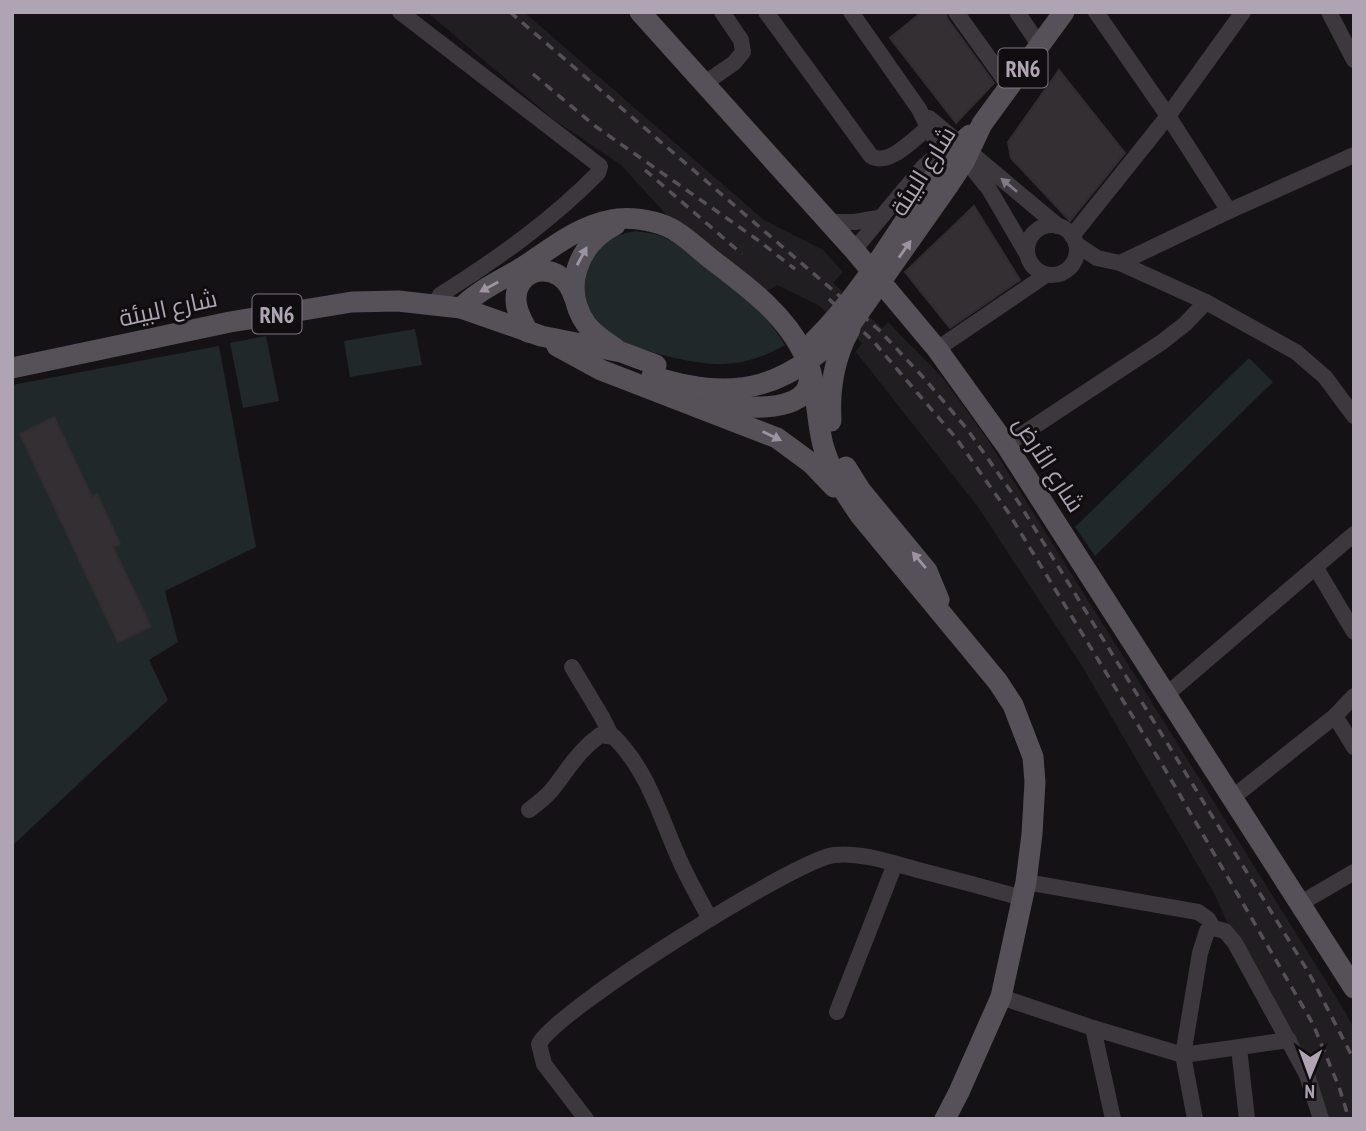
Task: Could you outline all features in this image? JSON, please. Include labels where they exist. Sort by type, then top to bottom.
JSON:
[{"type":"main road","name":"شارع الأرض","points":[[640,12],[854,250],[937,349],[1006,445],[1354,988]]},
{"type":"main road","name":"RN6","points":[[1009,86],[1064,12]]},
{"type":"main road","name":"شارع البيئة","points":[[12,368],[314,307],[352,302],[398,301],[461,308],[676,383],[716,389],[755,386],[797,369],[837,338],[858,314],[942,181],[957,150],[982,124],[1009,86]]},
{"type":"main road","name":"شارع البيئة","points":[[540,337],[621,352],[656,377],[694,374],[733,376],[773,367],[808,346],[841,311],[942,181]]},
{"type":"main road","points":[[461,308],[478,293],[530,269],[590,225],[614,219],[637,220],[657,223],[676,232],[763,300],[793,333],[805,355],[810,373],[822,443],[829,465],[860,515]]},
{"type":"main road","points":[[576,302],[575,271],[590,243],[606,230],[637,220]]},
{"type":"main road","points":[[530,269],[545,270],[562,276],[569,283],[591,330],[621,352]]},
{"type":"main road","points":[[530,269],[521,283],[516,300],[540,337]]},
{"type":"main road","points":[[858,314],[841,349],[831,384],[831,421],[835,442],[852,477],[927,570],[948,621]]},
{"type":"main road","points":[[656,377],[731,407],[780,405],[800,397],[808,384],[810,373]]},
{"type":"main road","points":[[656,377],[785,443],[811,463],[860,515],[998,682],[1013,705],[1033,757],[1035,782],[1032,834],[1024,890],[1001,997],[945,1119]]},
{"type":"street","points":[[400,12],[600,166],[598,173],[571,200],[522,240],[440,295],[435,304]]},
{"type":"street","points":[[705,83],[734,63],[743,52],[741,40],[722,12]]},
{"type":"street","points":[[766,12],[871,156],[876,159],[888,158],[928,128]]},
{"type":"street","points":[[851,12],[919,109],[989,188],[1030,263],[1046,275],[1058,275],[1097,258]]},
{"type":"street","points":[[956,12],[1009,86]]},
{"type":"street","points":[[1017,12],[1040,46]]},
{"type":"street","points":[[1096,12],[1229,211]]},
{"type":"street","points":[[1329,12],[1354,60]]},
{"type":"street","points":[[1069,269],[1076,257],[1074,240],[1168,116],[1237,14]]},
{"type":"street","points":[[919,109],[928,128],[1097,258],[1120,263],[1206,302],[1296,352],[1334,387],[1354,416]]},
{"type":"street","points":[[854,250],[923,167],[957,150]]},
{"type":"street","points":[[1120,263],[1354,155]]},
{"type":"street","points":[[828,222],[855,222],[878,218]]},
{"type":"street","points":[[1027,254],[1028,244],[1039,229],[1058,226]]},
{"type":"street","points":[[522,240],[530,269]]},
{"type":"street","points":[[937,349],[1046,275]]},
{"type":"street","points":[[1006,445],[1162,342],[1185,324],[1206,302]]},
{"type":"street","points":[[1166,695],[1354,534]]},
{"type":"street","points":[[1315,568],[1354,632]]},
{"type":"street","points":[[572,667],[611,735],[628,753],[647,783],[681,863],[710,919]]},
{"type":"street","points":[[1232,798],[1335,716],[1354,695]]},
{"type":"street","points":[[1335,716],[1354,747]]},
{"type":"street","points":[[529,810],[551,791],[568,765],[585,746],[600,735],[611,735]]},
{"type":"street","points":[[586,1119],[544,1064],[539,1049],[540,1041],[567,1014],[592,995],[710,919],[829,856],[845,855],[1024,890],[1198,912],[1208,919],[1213,928]]},
{"type":"street","points":[[836,1012],[895,864]]},
{"type":"street","points":[[1301,903],[1354,872]]},
{"type":"street","points":[[1195,1119],[1183,1055],[1200,953],[1208,931],[1213,928],[1226,931],[1235,943],[1307,1075],[1321,1119]]},
{"type":"street","points":[[1001,997],[1183,1055],[1289,1040]]},
{"type":"street","points":[[1093,1028],[1113,1119]]},
{"type":"street","points":[[1239,1048],[1247,1119]]},
{"type":"shaded area","points":[[427,12],[524,12],[764,220],[823,250],[843,272],[833,283],[882,328],[888,322],[942,377],[986,437],[1344,1010],[1354,1029],[1354,1119],[1327,1119],[1235,940],[1214,893],[1082,666],[978,507],[856,352],[862,343],[818,305],[777,285],[764,292],[675,224],[621,165],[553,119]]},
{"type":"shaded area","points":[[636,231],[663,237],[714,269],[762,314],[785,345],[748,360],[713,364],[646,350],[606,333],[593,318],[585,300],[583,291],[586,271],[609,240]]},
{"type":"shaded area","points":[[415,329],[422,365],[350,377],[344,341]]},
{"type":"shaded area","points":[[266,336],[279,401],[243,408],[230,343]]},
{"type":"shaded area","points":[[219,346],[256,547],[165,591],[178,642],[149,660],[168,700],[12,846],[12,385]]},
{"type":"shaded area","points":[[1249,358],[1273,382],[1095,556],[1075,527]]},
{"type":"building","points":[[922,12],[946,12],[947,18],[994,83],[956,123],[890,38]]},
{"type":"building","points":[[1059,70],[1125,153],[1070,221],[1011,158],[1008,142]]},
{"type":"building","points":[[974,206],[1020,280],[950,328],[905,272]]},
{"type":"building","points":[[54,417],[92,497],[97,494],[120,544],[113,547],[151,627],[118,642],[20,434]]},
{"type":"railway","points":[[510,12],[879,330],[967,429],[1019,503],[1309,973],[1354,1060]]},
{"type":"railway","points":[[533,74],[595,126],[795,269]]},
{"type":"railway","points":[[645,170],[742,254]]},
{"type":"railway","points":[[829,299],[873,341],[956,438],[1008,512],[1166,771],[1313,1024],[1349,1119]]}]
